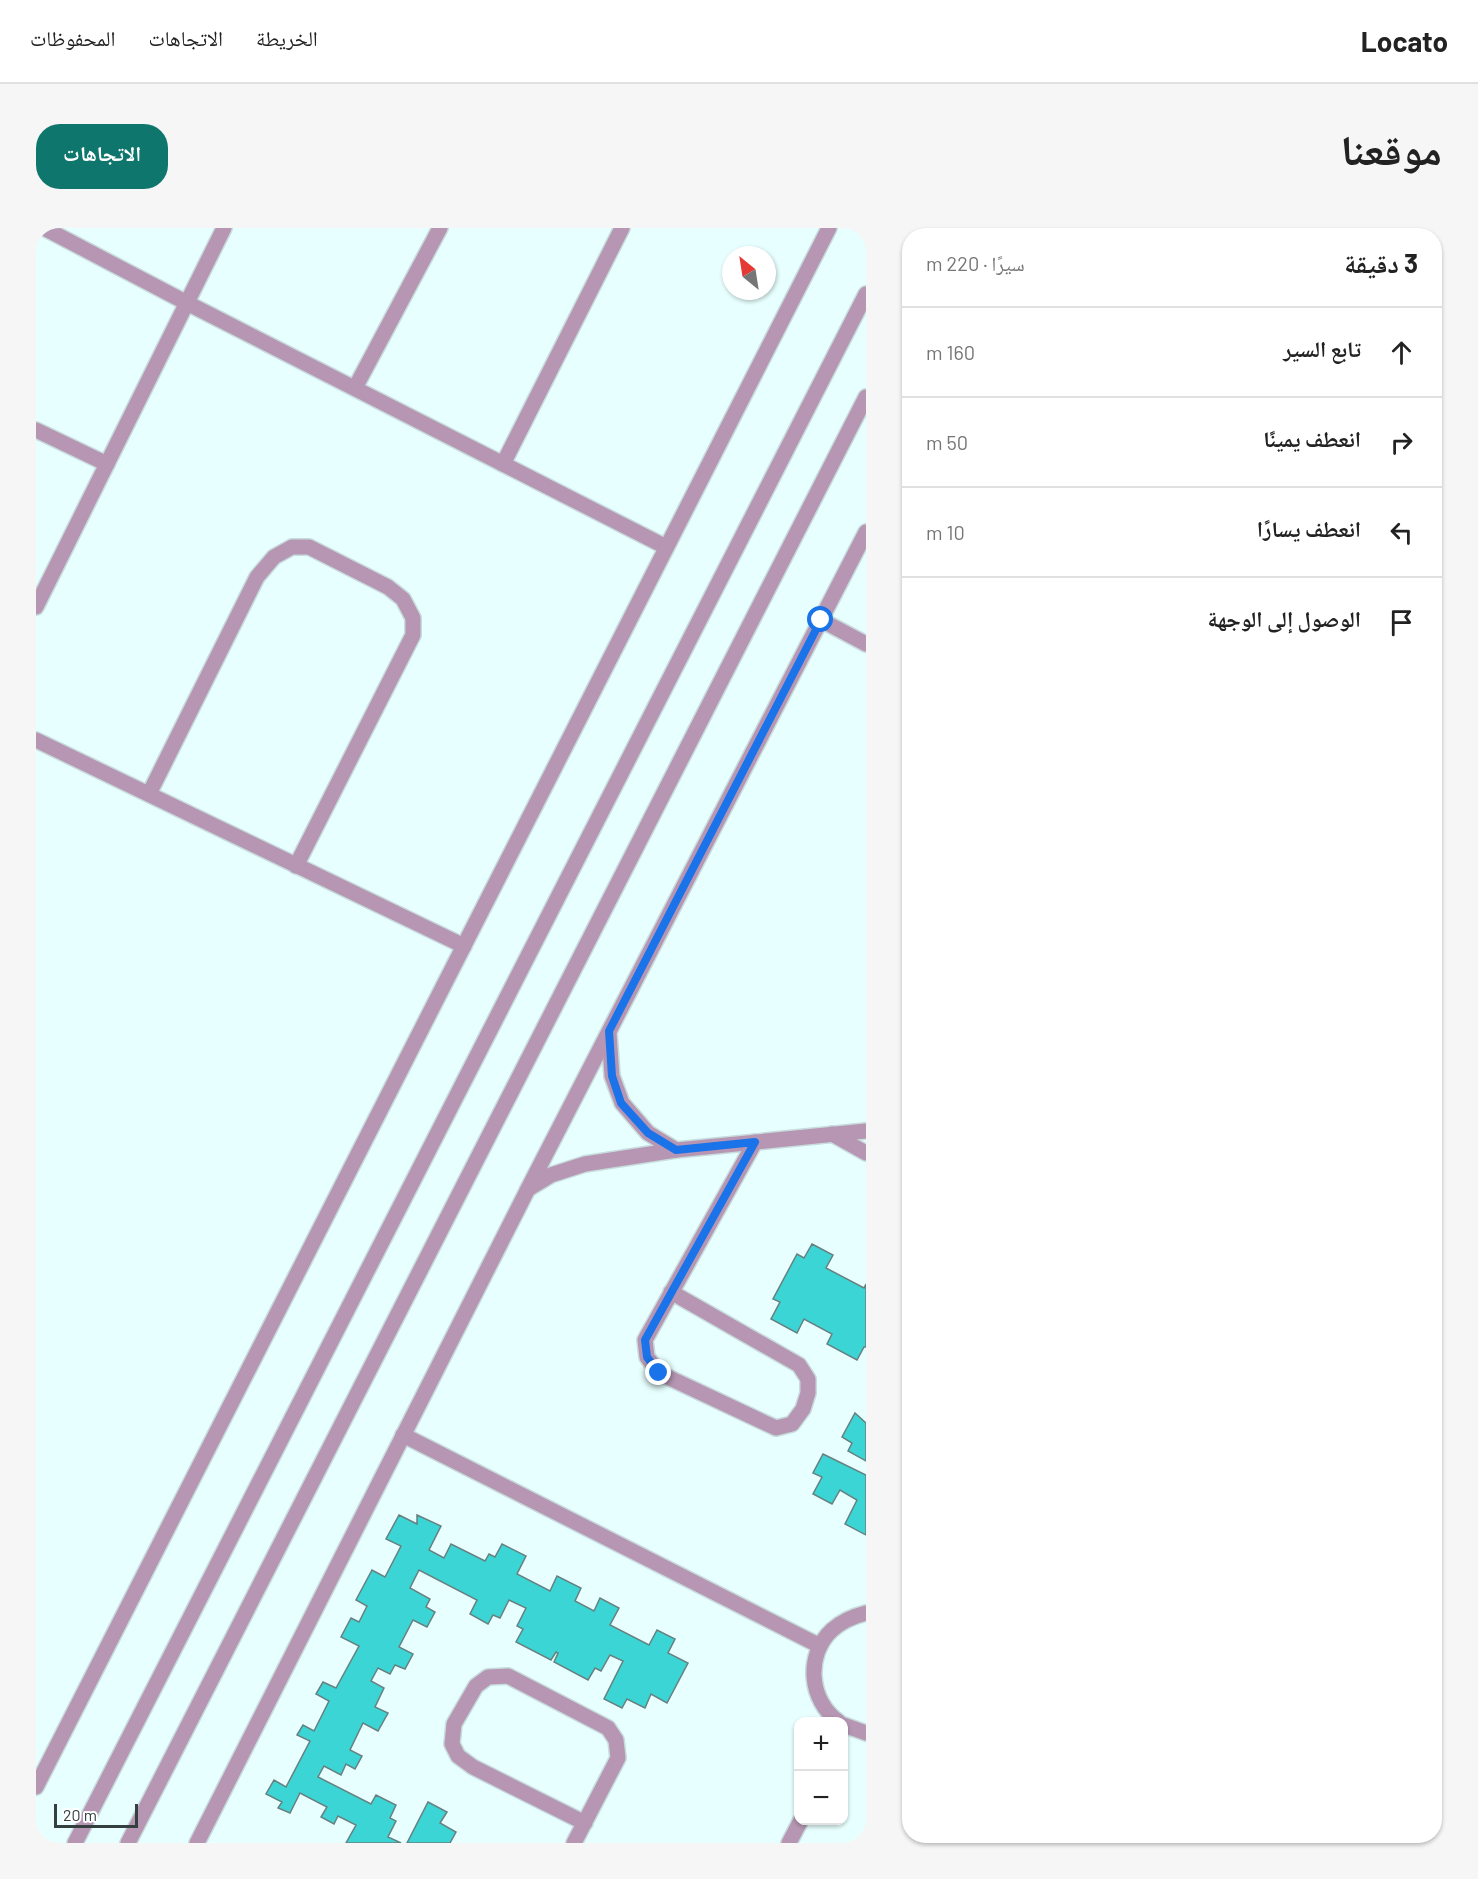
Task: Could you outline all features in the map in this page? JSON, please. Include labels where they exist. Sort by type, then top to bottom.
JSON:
[{"type":"street","points":[[44,228],[666,547]]},
{"type":"street","points":[[36,607],[224,228]]},
{"type":"street","points":[[355,388],[440,228]]},
{"type":"street","points":[[503,464],[622,228]]},
{"type":"street","points":[[36,1787],[829,228]]},
{"type":"street","points":[[75,1843],[866,294]]},
{"type":"street","points":[[128,1843],[866,397]]},
{"type":"street","points":[[36,430],[107,464]]},
{"type":"street","points":[[197,1843],[528,1189],[866,532]]},
{"type":"street","points":[[149,794],[257,577],[274,557],[292,548],[309,547],[388,587],[403,599],[413,618],[413,635],[296,866]]},
{"type":"street","points":[[821,620],[866,644]]},
{"type":"street","points":[[36,740],[464,946]]},
{"type":"street","points":[[609,1031],[612,1076],[621,1103],[648,1133],[676,1150]]},
{"type":"street","points":[[528,1189],[551,1175],[585,1164],[676,1150],[866,1131]]},
{"type":"street","points":[[831,1134],[866,1153]]},
{"type":"street","points":[[671,1292],[799,1365],[808,1379],[808,1393],[803,1409],[792,1424],[776,1428],[659,1373],[647,1357],[645,1340],[671,1292],[755,1142]]},
{"type":"street","points":[[403,1436],[820,1646]]},
{"type":"street","points":[[832,1717],[820,1702],[814,1683],[814,1664],[820,1646],[832,1630],[847,1619],[866,1613]]},
{"type":"street","points":[[574,1843],[585,1823],[618,1758],[616,1740],[608,1728],[508,1676],[488,1677],[476,1686],[454,1724],[452,1744],[458,1756],[473,1767],[585,1823]]},
{"type":"street","points":[[848,1729],[866,1733]]},
{"type":"street","points":[[789,1843],[799,1825]]},
{"type":"building","points":[[812,1244],[833,1255],[826,1268],[864,1288],[866,1284],[866,1347],[857,1360],[827,1344],[832,1334],[804,1319],[797,1333],[771,1319],[780,1302],[773,1299],[797,1254],[804,1258]]},
{"type":"building","points":[[855,1413],[866,1423],[866,1461],[848,1451],[852,1443],[842,1437]]},
{"type":"building","points":[[823,1454],[866,1475],[866,1535],[845,1524],[857,1500],[840,1490],[832,1504],[813,1494],[822,1477],[813,1473]]},
{"type":"building","points":[[399,1515],[417,1524],[417,1515],[441,1526],[429,1550],[444,1558],[451,1544],[485,1561],[489,1554],[495,1557],[502,1544],[526,1556],[517,1574],[550,1591],[557,1576],[581,1588],[575,1601],[594,1611],[600,1598],[619,1608],[610,1625],[649,1645],[657,1630],[675,1639],[668,1653],[688,1663],[667,1703],[651,1694],[645,1708],[627,1699],[622,1708],[604,1699],[623,1661],[610,1655],[601,1671],[595,1668],[588,1680],[554,1662],[558,1653],[556,1652],[551,1660],[516,1642],[523,1629],[517,1626],[526,1608],[509,1600],[500,1618],[493,1615],[488,1624],[470,1614],[477,1600],[419,1570],[410,1588],[430,1599],[426,1607],[435,1612],[427,1627],[413,1620],[399,1647],[413,1654],[405,1669],[395,1665],[390,1674],[378,1668],[371,1681],[384,1688],[375,1707],[388,1713],[378,1731],[363,1723],[350,1750],[362,1756],[355,1769],[346,1764],[341,1775],[324,1766],[318,1777],[371,1804],[376,1795],[396,1805],[390,1818],[396,1821],[388,1837],[401,1843],[346,1843],[356,1825],[338,1816],[334,1824],[321,1817],[327,1807],[300,1793],[290,1813],[278,1808],[282,1802],[266,1794],[274,1780],[286,1787],[310,1741],[297,1735],[303,1725],[314,1731],[329,1701],[316,1694],[323,1682],[336,1688],[359,1646],[341,1637],[351,1618],[359,1622],[367,1606],[356,1600],[372,1570],[385,1577],[401,1546],[386,1539]]},
{"type":"building","points":[[428,1802],[447,1812],[440,1823],[456,1832],[450,1843],[407,1843]]},
{"type":"route","points":[[659,1373],[647,1357],[645,1340],[755,1142],[676,1150],[648,1133],[621,1103],[612,1076],[609,1031],[821,620]]}]
